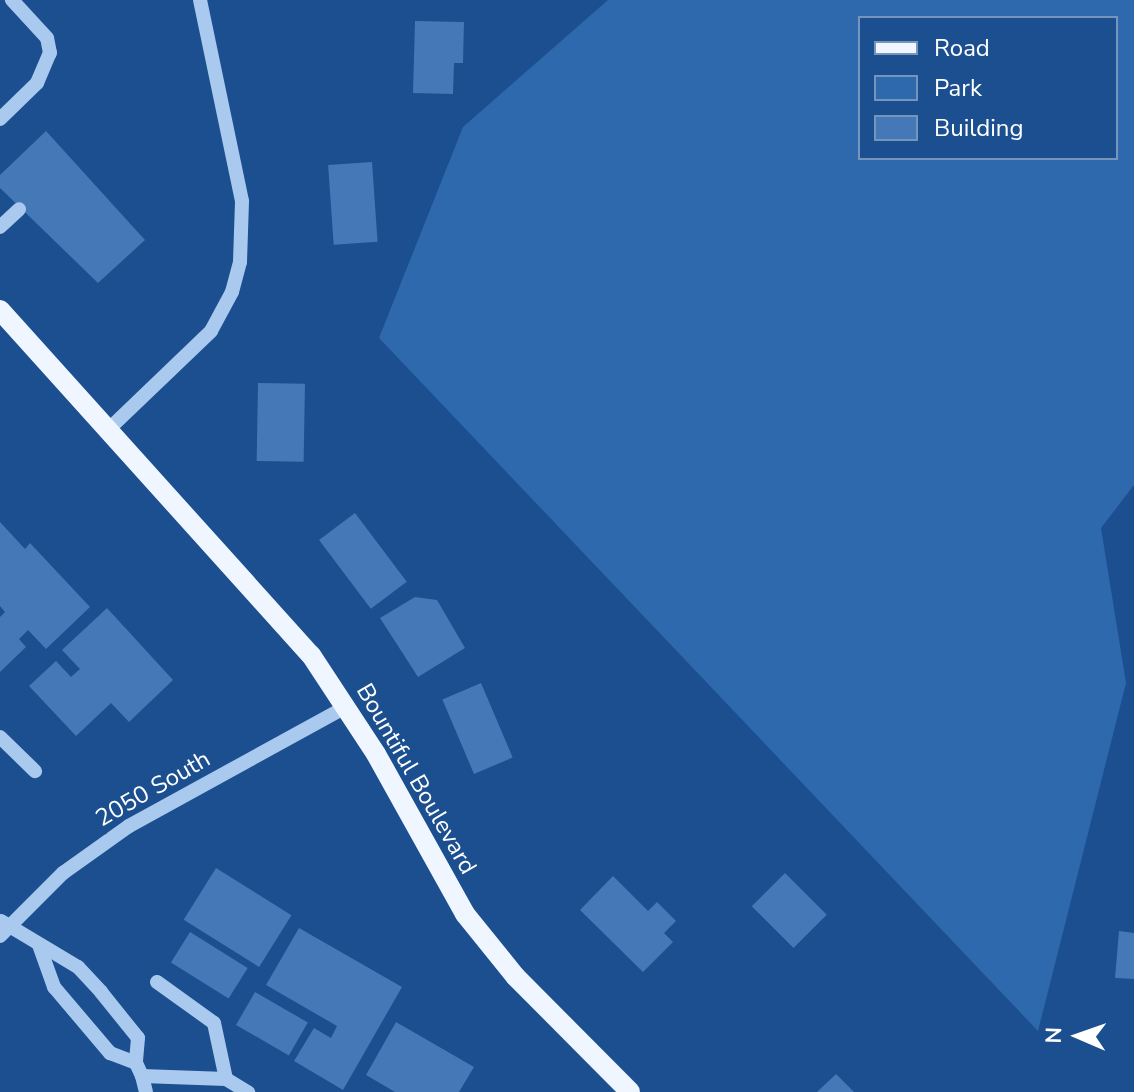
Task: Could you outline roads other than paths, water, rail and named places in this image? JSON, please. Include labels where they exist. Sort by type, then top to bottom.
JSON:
[{"type":"main road","name":"Bountiful Boulevard","points":[[0,310],[281,617],[347,706],[465,914],[515,976],[630,1092]]},
{"type":"street","points":[[0,119],[37,83],[50,53],[47,38],[12,0]]},
{"type":"street","points":[[110,428],[211,331],[232,292],[240,262],[242,201],[200,0]]},
{"type":"street","points":[[0,227],[19,209]]},
{"type":"street","name":"2050 South","points":[[3,927],[63,873],[129,826],[347,706]]},
{"type":"street","points":[[0,737],[35,771]]},
{"type":"street","points":[[3,927],[78,967],[124,1019],[138,1038],[139,1069],[146,1092]]},
{"type":"street","points":[[39,945],[54,987],[110,1053],[139,1069],[226,1079],[248,1092]]},
{"type":"street","points":[[157,982],[214,1023],[226,1079]]}]
